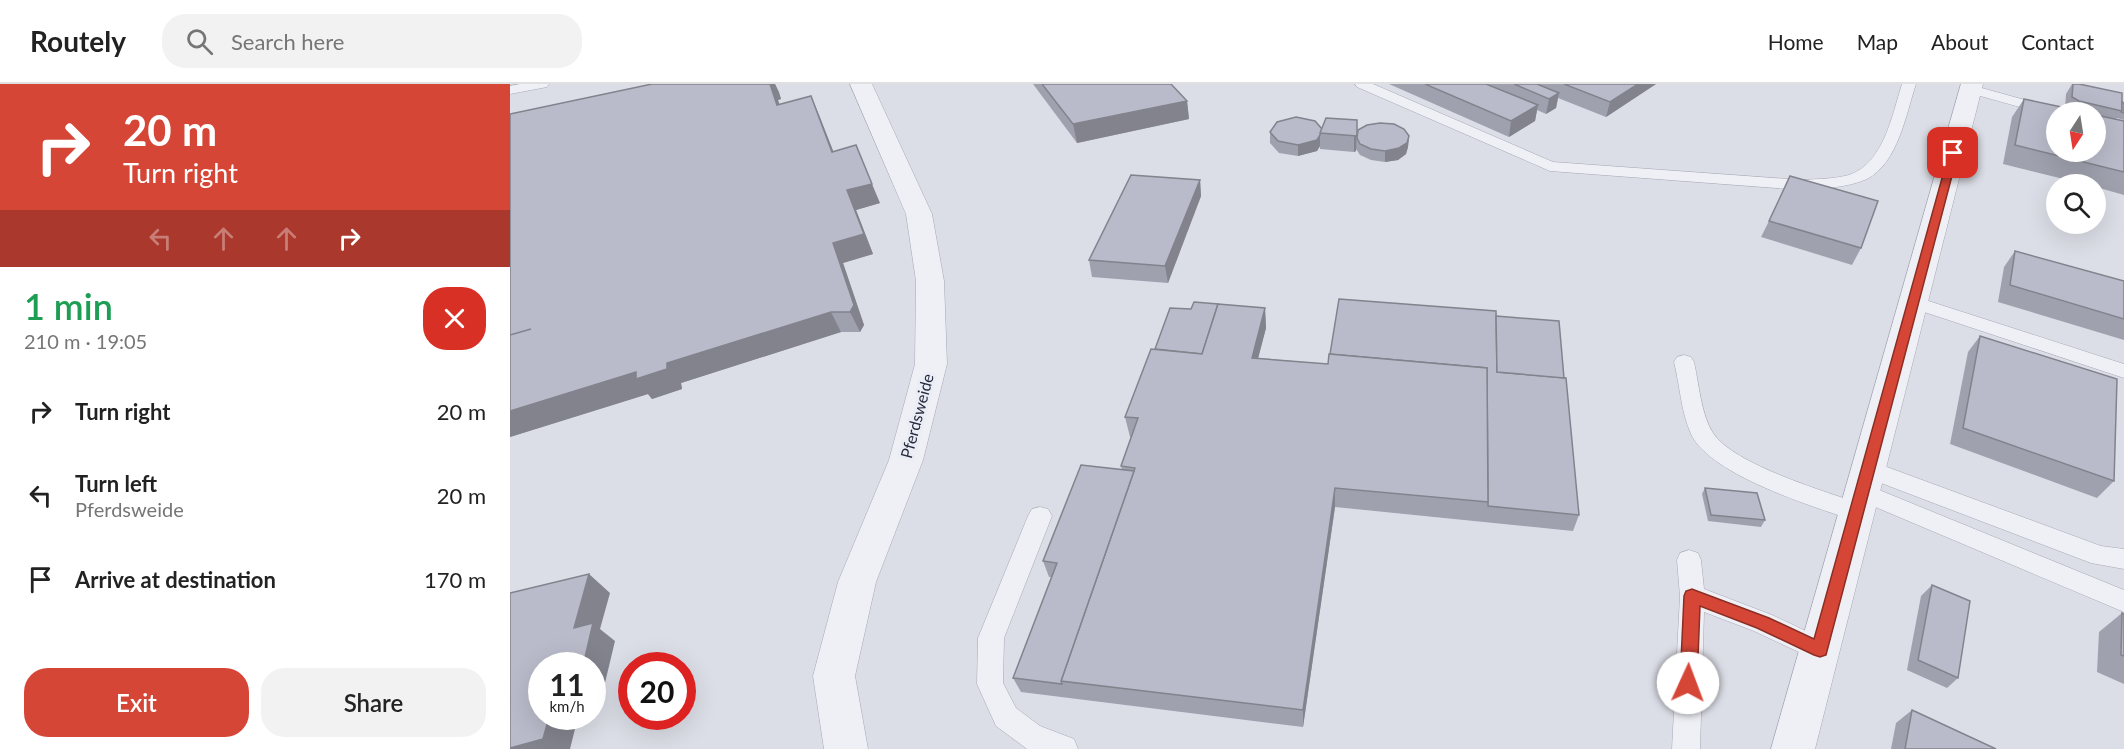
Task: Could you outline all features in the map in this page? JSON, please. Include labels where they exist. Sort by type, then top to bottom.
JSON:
[{"type":"street","name":"Pferdsweide","points":[[846,749],[834,676],[857,582],[906,460],[931,364],[930,281],[919,214],[861,84]]},
{"type":"street","points":[[1793,749],[1971,86]]},
{"type":"lane","points":[[510,90],[542,84]]},
{"type":"lane","points":[[1362,84],[1550,166],[1802,185],[1835,182],[1860,175],[1877,165],[1891,135],[1909,84]]},
{"type":"lane","points":[[1971,86],[2046,110]]},
{"type":"lane","points":[[1913,302],[2124,371]]},
{"type":"lane","points":[[1684,362],[1702,436],[1736,465],[1862,491],[2100,556],[2124,559]]},
{"type":"lane","points":[[1862,491],[2124,602]]},
{"type":"lane","points":[[1040,516],[991,638],[990,684],[1006,717],[1031,737],[1064,749]]},
{"type":"lane","points":[[1686,749],[1692,596],[1689,560]]},
{"type":"lane","points":[[1692,596],[1763,623],[1820,650]]},
{"type":"building","points":[[652,84],[770,84],[777,105],[811,96],[832,152],[856,145],[872,184],[847,190],[864,234],[833,243],[854,305],[850,312],[831,312],[667,363],[667,369],[636,379],[636,372],[510,411],[510,114]]},
{"type":"building","points":[[1042,84],[1171,84],[1187,101],[1073,124]]},
{"type":"building","points":[[1425,84],[1486,84],[1538,105],[1511,121]]},
{"type":"building","points":[[1514,84],[1537,84],[1559,93],[1549,99]]},
{"type":"building","points":[[1564,84],[1638,84],[1610,102]]},
{"type":"building","points":[[2073,84],[2122,93],[2122,111],[2106,107],[2106,102],[2083,102],[2072,97]]},
{"type":"building","points":[[2024,99],[2046,104],[2046,153],[2015,145]]},
{"type":"building","points":[[1296,117],[1315,121],[1322,129],[1317,140],[1298,145],[1278,141],[1270,132],[1277,122]]},
{"type":"building","points":[[2106,117],[2124,121],[2124,172],[2084,162],[2106,162]]},
{"type":"building","points":[[1326,118],[1357,120],[1357,136],[1320,133]]},
{"type":"building","points":[[1394,124],[1404,129],[1409,136],[1407,143],[1399,148],[1385,151],[1371,149],[1360,144],[1357,138],[1358,130],[1367,125]]},
{"type":"building","points":[[1131,175],[1200,180],[1165,266],[1089,260]]},
{"type":"building","points":[[1790,176],[1878,201],[1861,248],[1769,221]]},
{"type":"building","points":[[2015,251],[2124,281],[2124,319],[2010,285]]},
{"type":"building","points":[[1339,299],[1496,311],[1497,372],[1566,378],[1579,515],[1488,506],[1487,368],[1330,354]]},
{"type":"building","points":[[1194,302],[1218,304],[1202,354],[1155,349],[1170,308],[1191,309]]},
{"type":"building","points":[[1218,304],[1265,308],[1252,358],[1328,364],[1329,354],[1487,368],[1488,502],[1335,488],[1303,710],[1061,681],[1135,468],[1121,466],[1138,418],[1125,417],[1151,349],[1202,354]]},
{"type":"building","points":[[1496,316],[1559,321],[1564,378],[1497,372]]},
{"type":"building","points":[[1980,336],[2117,379],[2114,481],[1963,428]]},
{"type":"building","points":[[1081,465],[1134,471],[1061,681],[1062,684],[1013,678],[1057,563],[1043,561]]},
{"type":"building","points":[[1705,488],[1757,493],[1765,520],[1711,515]]},
{"type":"building","points":[[589,574],[574,628],[593,623],[586,652],[528,652],[528,730],[545,730],[543,739],[510,748],[510,593]]},
{"type":"building","points":[[1932,585],[1970,601],[1958,678],[1918,660]]},
{"type":"building","points":[[2122,613],[2124,614],[2124,656],[2121,655]]},
{"type":"building","points":[[1912,710],[1996,749],[1905,749]]},
{"type":"route","points":[[1688,683],[1692,596],[1763,623],[1820,650],[1953,153]]}]
